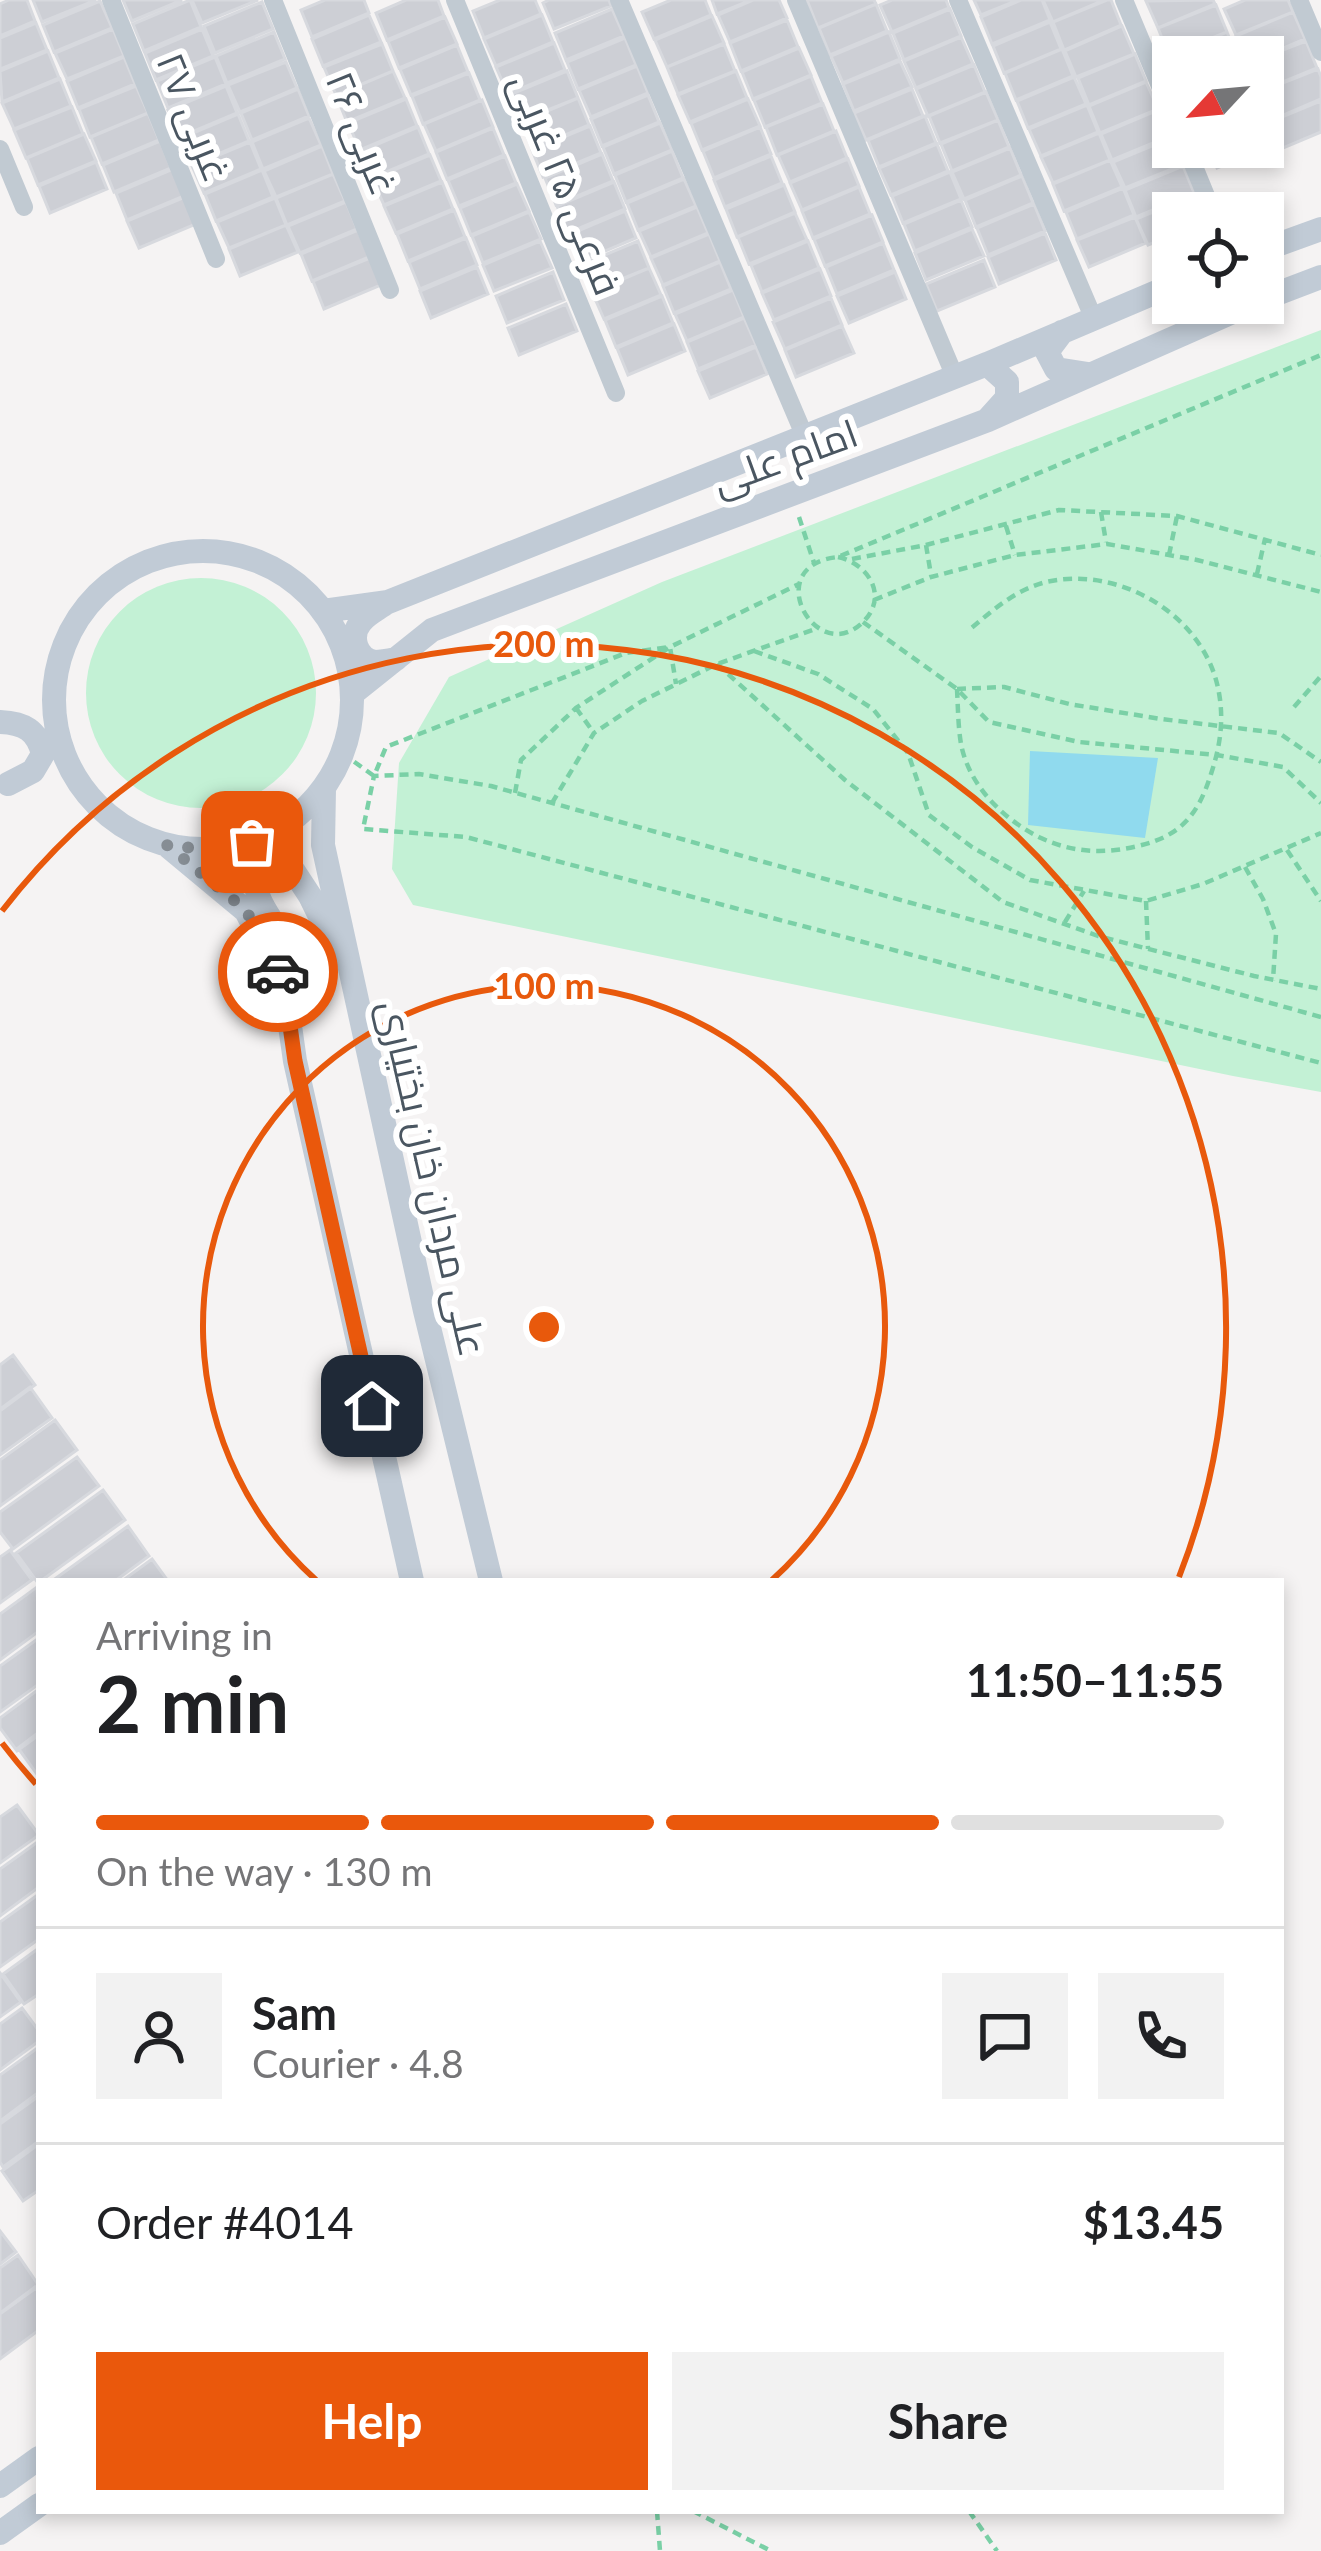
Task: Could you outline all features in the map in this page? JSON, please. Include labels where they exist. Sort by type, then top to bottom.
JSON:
[{"type":"main road","points":[[1284,242],[1321,229]]},
{"type":"main road","points":[[1284,291],[1321,277]]},
{"type":"main road","name":"امام علی","points":[[323,611],[388,602],[1152,294]]},
{"type":"main road","name":"امام علی","points":[[352,694],[432,630],[988,420],[1204,324]]},
{"type":"main road","points":[[1064,330],[1047,352],[1056,369],[1088,374]]},
{"type":"main road","points":[[987,364],[1007,382],[1007,398],[988,420]]},
{"type":"main road","points":[[211,550],[259,561],[300,586],[323,611],[346,657],[352,694],[346,743],[324,789],[292,820],[252,842],[208,850],[167,845],[130,830],[97,804],[67,764],[54,701],[62,653],[84,610],[118,576],[162,555],[211,550]]},
{"type":"main road","points":[[388,602],[359,624],[354,636],[363,657],[380,662],[396,659]]},
{"type":"main road","points":[[0,721],[54,701]]},
{"type":"main road","points":[[0,721],[29,729],[40,739],[43,754],[33,771],[4,784]]},
{"type":"main road","points":[[4,784],[77,783]]},
{"type":"main road","name":"علی مردان خان بختیاری","points":[[324,789],[323,845],[354,994],[490,1578]]},
{"type":"main road","points":[[167,845],[246,910],[284,984],[295,1061],[411,1578]]},
{"type":"main road","points":[[288,1012],[294,1001],[294,963],[280,930],[256,894],[257,880],[266,870],[279,866],[293,870],[310,896],[354,994]]},
{"type":"main road","points":[[0,2486],[36,2460]]},
{"type":"main road","points":[[0,2534],[36,2508]]},
{"type":"street","name":"۲۷ غربی","points":[[111,0],[216,259]]},
{"type":"street","name":"۲۶ غربی","points":[[273,0],[390,290]]},
{"type":"street","name":"فرعی ۲۵ غربی","points":[[455,0],[616,393]]},
{"type":"street","points":[[619,0],[806,437]]},
{"type":"street","points":[[796,0],[955,377]]},
{"type":"street","points":[[958,0],[1093,317]]},
{"type":"street","points":[[1124,0],[1152,67]]},
{"type":"street","points":[[1299,0],[1321,52]]},
{"type":"street","points":[[0,149],[24,207]]},
{"type":"path","points":[[818,628],[798,598],[805,573],[814,563],[1321,355]]},
{"type":"path","points":[[792,493],[814,563]]},
{"type":"path","points":[[851,560],[1059,510],[1178,516],[1321,555]]},
{"type":"path","points":[[1101,512],[1107,544]]},
{"type":"path","points":[[1169,554],[1178,516]]},
{"type":"path","points":[[1005,524],[1015,555]]},
{"type":"path","points":[[1257,574],[1265,539]]},
{"type":"path","points":[[874,600],[931,577],[1015,555],[1107,544],[1169,554],[1321,592]]},
{"type":"path","points":[[926,545],[931,577]]},
{"type":"path","points":[[552,803],[594,733],[642,701],[717,664],[818,628],[842,632],[863,622],[874,600],[874,588],[862,566],[838,556]]},
{"type":"path","points":[[957,689],[962,747],[982,792],[1017,826],[1061,848],[1110,853],[1157,841],[1185,827],[1207,787],[1221,740],[1220,691],[1202,649],[1173,614],[1135,590],[1090,579],[1046,582],[1004,600],[970,630]]},
{"type":"path","points":[[515,793],[521,760],[576,708],[670,647],[800,584]]},
{"type":"path","points":[[863,622],[957,689],[989,722],[1079,742],[1217,755],[1283,767],[1321,802]]},
{"type":"path","points":[[670,647],[676,684]]},
{"type":"path","points":[[670,647],[626,653],[386,747],[374,776],[363,829],[466,837],[1321,1063]]},
{"type":"path","points":[[754,651],[818,674],[873,709],[908,753],[929,815],[972,847],[1030,880],[1146,902],[1203,884],[1321,833]]},
{"type":"path","points":[[717,664],[844,780],[1003,902],[1148,949],[1321,989]]},
{"type":"path","points":[[1294,707],[1321,676]]},
{"type":"path","points":[[957,689],[1004,687],[1069,704],[1279,733],[1321,762]]},
{"type":"path","points":[[576,708],[594,733]]},
{"type":"path","points":[[342,753],[374,776],[419,775],[491,786],[1321,1017]]},
{"type":"path","points":[[1288,850],[1321,901]]},
{"type":"path","points":[[1245,867],[1276,934],[1273,980]]},
{"type":"path","points":[[1064,923],[1084,891]]},
{"type":"path","points":[[1146,902],[1148,949]]},
{"type":"path","points":[[657,2514],[660,2551]]},
{"type":"path","points":[[699,2514],[771,2551]]},
{"type":"path","points":[[971,2514],[997,2551]]},
{"type":"green space","points":[[1321,330],[1321,1092],[413,905],[392,869],[399,763],[449,677],[662,582]]},
{"type":"green space","points":[[201,578],[245,587],[282,612],[307,649],[316,693],[307,737],[282,774],[245,799],[201,808],[157,799],[120,774],[95,737],[86,693],[95,649],[120,612],[157,587]]},
{"type":"water","points":[[1030,751],[1158,758],[1145,838],[1028,825]]},
{"type":"building","points":[[27,0],[35,21],[0,36],[0,4]]},
{"type":"building","points":[[33,0],[96,0],[42,22]]},
{"type":"building","points":[[123,0],[182,0],[132,21]]},
{"type":"building","points":[[190,0],[201,27],[144,51],[133,24]]},
{"type":"building","points":[[192,0],[258,0],[202,23]]},
{"type":"building","points":[[325,0],[364,0],[369,13],[312,37],[301,10]]},
{"type":"building","points":[[406,0],[438,0],[444,16],[387,40],[376,13]]},
{"type":"building","points":[[500,0],[535,0],[541,14],[484,38],[473,11]]},
{"type":"building","points":[[609,0],[611,6],[554,29],[543,3]]},
{"type":"building","points":[[671,0],[705,0],[711,15],[654,39],[642,12]]},
{"type":"building","points":[[712,0],[751,0],[717,14]]},
{"type":"building","points":[[753,0],[779,0],[787,18],[730,42],[718,15]]},
{"type":"building","points":[[807,0],[874,0],[876,4],[818,28]]},
{"type":"building","points":[[892,0],[946,0],[949,8],[892,32],[880,5]]},
{"type":"building","points":[[974,0],[1018,0],[981,15]]},
{"type":"building","points":[[1021,0],[1042,0],[1050,20],[992,44],[981,17]]},
{"type":"building","points":[[1043,0],[1104,0],[1053,22]]},
{"type":"building","points":[[1107,0],[1121,25],[1064,50],[1053,22]]},
{"type":"building","points":[[1213,0],[1215,4],[1158,28],[1146,1]]},
{"type":"building","points":[[1245,0],[1288,0],[1293,12],[1236,35],[1224,9]]},
{"type":"building","points":[[100,1],[112,28],[54,52],[43,25]]},
{"type":"building","points":[[262,2],[273,29],[215,53],[204,26]]},
{"type":"building","points":[[876,4],[887,31],[830,55],[819,28]]},
{"type":"building","points":[[1216,5],[1227,32],[1161,36],[1158,28]]},
{"type":"building","points":[[612,9],[624,36],[566,60],[555,33]]},
{"type":"building","points":[[950,9],[961,36],[904,60],[893,33]]},
{"type":"building","points":[[1293,12],[1305,39],[1284,48],[1284,36],[1236,36]]},
{"type":"building","points":[[369,15],[381,42],[323,66],[312,39]]},
{"type":"building","points":[[542,15],[553,42],[496,66],[484,39]]},
{"type":"building","points":[[712,16],[724,43],[667,67],[655,40]]},
{"type":"building","points":[[445,17],[457,44],[399,68],[388,41]]},
{"type":"building","points":[[787,20],[798,47],[741,71],[730,43]]},
{"type":"building","points":[[1050,22],[1061,49],[1004,73],[993,46]]},
{"type":"building","points":[[36,23],[47,50],[0,69],[0,38]]},
{"type":"building","points":[[1122,26],[1134,54],[1076,77],[1065,51]]},
{"type":"building","points":[[113,29],[124,56],[67,79],[55,53]]},
{"type":"building","points":[[202,29],[213,56],[156,80],[145,53]]},
{"type":"building","points":[[274,32],[285,59],[227,83],[216,56]]},
{"type":"building","points":[[889,32],[900,59],[843,83],[831,56]]},
{"type":"building","points":[[961,37],[973,64],[916,88],[904,61]]},
{"type":"building","points":[[625,38],[636,65],[578,89],[567,62]]},
{"type":"building","points":[[1306,41],[1317,68],[1284,81],[1284,50]]},
{"type":"building","points":[[554,43],[565,70],[508,94],[496,67]]},
{"type":"building","points":[[382,44],[393,71],[336,95],[324,67]]},
{"type":"building","points":[[724,44],[735,71],[678,94],[667,67]]},
{"type":"building","points":[[457,45],[468,72],[411,95],[400,69]]},
{"type":"building","points":[[799,48],[811,75],[753,99],[742,72]]},
{"type":"building","points":[[1062,49],[1073,76],[1016,100],[1005,73]]},
{"type":"building","points":[[48,51],[59,78],[2,102],[0,71]]},
{"type":"building","points":[[1135,54],[1146,81],[1089,105],[1078,78]]},
{"type":"building","points":[[124,57],[135,84],[78,108],[67,81]]},
{"type":"building","points":[[215,57],[226,84],[168,108],[157,81]]},
{"type":"building","points":[[900,61],[912,87],[854,111],[843,84]]},
{"type":"building","points":[[286,62],[297,88],[240,112],[228,85]]},
{"type":"building","points":[[974,65],[985,92],[928,116],[916,89]]},
{"type":"building","points":[[637,66],[648,93],[591,117],[579,90]]},
{"type":"building","points":[[1318,69],[1321,99],[1284,115],[1284,83]]},
{"type":"building","points":[[393,71],[405,98],[347,122],[336,95]]},
{"type":"building","points":[[567,71],[578,98],[520,121],[509,95]]},
{"type":"building","points":[[736,71],[747,98],[690,122],[678,95]]},
{"type":"building","points":[[469,73],[480,100],[423,124],[412,96]]},
{"type":"building","points":[[811,76],[822,103],[765,127],[754,100]]},
{"type":"building","points":[[1074,77],[1086,104],[1028,128],[1017,101]]},
{"type":"building","points":[[60,79],[71,106],[14,129],[2,103]]},
{"type":"building","points":[[1146,82],[1152,96],[1152,111],[1100,133],[1089,106]]},
{"type":"building","points":[[136,86],[148,113],[90,137],[79,109]]},
{"type":"building","points":[[226,86],[237,113],[180,137],[168,110]]},
{"type":"building","points":[[298,89],[309,116],[252,140],[241,113]]},
{"type":"building","points":[[912,89],[923,116],[866,140],[854,113]]},
{"type":"building","points":[[986,92],[998,120],[940,143],[929,116]]},
{"type":"building","points":[[648,95],[659,122],[602,146],[591,119]]},
{"type":"building","points":[[578,98],[589,125],[532,149],[521,122]]},
{"type":"building","points":[[406,99],[417,126],[360,150],[348,123]]},
{"type":"building","points":[[748,99],[760,126],[702,150],[691,123]]},
{"type":"building","points":[[482,100],[493,127],[436,151],[424,124]]},
{"type":"building","points":[[1321,101],[1321,132],[1284,148],[1284,116]]},
{"type":"building","points":[[823,104],[834,131],[777,155],[766,127]]},
{"type":"building","points":[[1087,105],[1098,132],[1041,156],[1029,129]]},
{"type":"building","points":[[72,107],[83,134],[26,158],[14,130]]},
{"type":"building","points":[[148,113],[159,140],[102,164],[91,137]]},
{"type":"building","points":[[1152,113],[1152,143],[1112,160],[1101,134]]},
{"type":"building","points":[[238,114],[249,141],[192,165],[181,138]]},
{"type":"building","points":[[925,116],[936,143],[879,167],[868,140]]},
{"type":"building","points":[[309,118],[321,145],[263,169],[252,142]]},
{"type":"building","points":[[998,120],[1009,147],[952,171],[941,144]]},
{"type":"building","points":[[660,123],[672,150],[614,174],[603,147]]},
{"type":"building","points":[[590,126],[601,153],[543,177],[532,150]]},
{"type":"building","points":[[418,127],[429,154],[372,178],[361,151]]},
{"type":"building","points":[[760,127],[771,154],[714,178],[703,151]]},
{"type":"building","points":[[493,128],[504,155],[447,179],[436,152]]},
{"type":"building","points":[[836,131],[847,158],[790,182],[778,155]]},
{"type":"building","points":[[1099,133],[1110,160],[1053,183],[1041,157]]},
{"type":"building","points":[[84,134],[96,161],[38,185],[27,158]]},
{"type":"building","points":[[160,141],[171,168],[114,192],[103,165]]},
{"type":"building","points":[[250,142],[261,169],[204,193],[192,166]]},
{"type":"building","points":[[937,144],[948,171],[891,195],[879,168]]},
{"type":"building","points":[[322,146],[333,174],[276,197],[264,171]]},
{"type":"building","points":[[1152,146],[1152,168],[1175,168],[1125,188],[1113,162]]},
{"type":"building","points":[[1010,148],[1021,175],[964,199],[952,172]]},
{"type":"building","points":[[672,151],[683,178],[626,202],[615,175]]},
{"type":"building","points":[[602,154],[613,181],[556,205],[545,178]]},
{"type":"building","points":[[430,155],[441,181],[384,205],[372,179]]},
{"type":"building","points":[[505,156],[516,183],[459,206],[448,180]]},
{"type":"building","points":[[771,156],[782,183],[725,207],[714,180]]},
{"type":"building","points":[[848,159],[859,186],[802,210],[790,183]]},
{"type":"building","points":[[1110,160],[1122,187],[1064,211],[1053,184]]},
{"type":"building","points":[[96,162],[107,189],[50,213],[39,186]]},
{"type":"building","points":[[1184,168],[1194,192],[1152,192],[1152,210],[1136,217],[1125,190]]},
{"type":"building","points":[[173,169],[184,196],[127,220],[116,193]]},
{"type":"building","points":[[262,170],[273,197],[216,221],[205,194]]},
{"type":"building","points":[[950,172],[961,199],[903,223],[892,196]]},
{"type":"building","points":[[333,174],[345,201],[287,225],[276,198]]},
{"type":"building","points":[[1022,176],[1033,203],[976,227],[965,200]]},
{"type":"building","points":[[684,179],[696,206],[638,230],[627,203]]},
{"type":"building","points":[[442,182],[453,209],[396,233],[384,206]]},
{"type":"building","points":[[614,182],[625,209],[568,233],[557,206]]},
{"type":"building","points":[[517,184],[529,211],[471,235],[460,208]]},
{"type":"building","points":[[784,185],[795,212],[737,237],[726,209]]},
{"type":"building","points":[[859,187],[870,214],[813,238],[802,211]]},
{"type":"building","points":[[1123,188],[1134,215],[1077,239],[1066,212]]},
{"type":"building","points":[[185,197],[196,224],[139,248],[127,221]]},
{"type":"building","points":[[275,198],[286,225],[229,248],[217,222]]},
{"type":"building","points":[[961,200],[972,227],[915,251],[904,224]]},
{"type":"building","points":[[346,202],[357,229],[300,253],[288,226]]},
{"type":"building","points":[[1034,204],[1045,231],[988,255],[977,228]]},
{"type":"building","points":[[697,207],[708,233],[651,257],[639,231]]},
{"type":"building","points":[[454,210],[465,237],[408,261],[397,234]]},
{"type":"building","points":[[625,211],[636,238],[579,262],[568,235]]},
{"type":"building","points":[[529,212],[541,239],[483,263],[472,236]]},
{"type":"building","points":[[1152,212],[1152,243],[1148,245],[1136,219]]},
{"type":"building","points":[[795,213],[807,240],[749,264],[738,237]]},
{"type":"building","points":[[872,215],[883,242],[825,266],[814,239]]},
{"type":"building","points":[[1135,217],[1146,243],[1089,267],[1077,240]]},
{"type":"building","points":[[286,225],[298,252],[240,276],[229,249]]},
{"type":"building","points":[[972,229],[984,256],[926,280],[915,253]]},
{"type":"building","points":[[358,230],[369,257],[312,281],[301,254]]},
{"type":"building","points":[[1045,233],[1056,260],[999,284],[988,257]]},
{"type":"building","points":[[709,234],[720,261],[663,285],[651,258]]},
{"type":"building","points":[[466,238],[477,265],[420,289],[409,262]]},
{"type":"building","points":[[540,241],[552,268],[494,291],[483,265]]},
{"type":"building","points":[[638,241],[649,268],[592,291],[581,265]]},
{"type":"building","points":[[808,241],[819,268],[762,292],[751,265]]},
{"type":"building","points":[[883,243],[894,270],[837,294],[826,267]]},
{"type":"building","points":[[370,258],[381,285],[324,309],[313,281]]},
{"type":"building","points":[[984,260],[995,287],[937,311],[926,284]]},
{"type":"building","points":[[720,262],[731,289],[674,313],[663,286]]},
{"type":"building","points":[[477,267],[488,294],[431,318],[420,291]]},
{"type":"building","points":[[649,268],[661,295],[604,319],[592,292]]},
{"type":"building","points":[[820,269],[831,296],[774,320],[762,293]]},
{"type":"building","points":[[553,272],[564,300],[507,323],[496,296]]},
{"type":"building","points":[[895,272],[906,299],[849,323],[837,296]]},
{"type":"building","points":[[733,290],[744,317],[687,341],[675,314]]},
{"type":"building","points":[[662,296],[673,323],[616,347],[605,320]]},
{"type":"building","points":[[831,298],[842,325],[785,349],[773,322]]},
{"type":"building","points":[[566,304],[577,331],[519,355],[508,328]]},
{"type":"building","points":[[744,318],[756,345],[698,369],[687,342]]},
{"type":"building","points":[[674,324],[685,351],[628,375],[617,348]]},
{"type":"building","points":[[842,326],[854,353],[796,377],[785,350]]},
{"type":"building","points":[[756,347],[767,374],[710,398],[698,371]]},
{"type":"building","points":[[13,1355],[35,1385],[0,1411],[0,1365]]},
{"type":"building","points":[[30,1387],[52,1418],[0,1455],[0,1409]]},
{"type":"building","points":[[55,1420],[77,1450],[0,1506],[0,1460]]},
{"type":"building","points":[[77,1457],[99,1486],[13,1549],[0,1532],[0,1512]]},
{"type":"building","points":[[103,1490],[125,1520],[45,1578],[36,1580],[16,1553]]},
{"type":"building","points":[[128,1526],[149,1556],[119,1578],[56,1578]]},
{"type":"building","points":[[10,1550],[32,1580],[0,1603],[0,1557]]},
{"type":"building","points":[[152,1559],[166,1578],[126,1578]]},
{"type":"building","points":[[36,1588],[36,1633],[0,1660],[0,1614]]},
{"type":"building","points":[[36,1640],[36,1686],[0,1712],[0,1666]]},
{"type":"building","points":[[36,1691],[36,1737],[17,1751],[0,1728],[0,1718]]},
{"type":"building","points":[[36,1734],[36,1773],[18,1748]]},
{"type":"building","points":[[17,1805],[36,1837],[0,1863],[0,1817]]},
{"type":"building","points":[[36,1843],[36,1889],[0,1916],[0,1869]]},
{"type":"building","points":[[36,1896],[36,1941],[0,1967],[0,1922]]},
{"type":"building","points":[[36,1950],[36,1996],[24,2004],[3,1974]]},
{"type":"building","points":[[0,1973],[21,2002],[0,2017]]},
{"type":"building","points":[[22,2008],[36,2027],[36,2043],[0,2070],[0,2024]]},
{"type":"building","points":[[36,2049],[36,2094],[0,2121],[0,2075]]},
{"type":"building","points":[[36,2098],[36,2143],[3,2167],[0,2124]]},
{"type":"building","points":[[36,2146],[36,2192],[23,2201],[2,2171]]},
{"type":"building","points":[[0,2231],[16,2252],[0,2264]]},
{"type":"building","points":[[18,2255],[36,2288],[0,2314],[0,2268]]},
{"type":"building","points":[[35,2287],[36,2332],[0,2359],[0,2313]]},
{"type":"way so far","points":[[252,842],[208,850],[167,845],[246,910],[278,972]]},
{"type":"route","points":[[278,972],[372,1406]]}]
